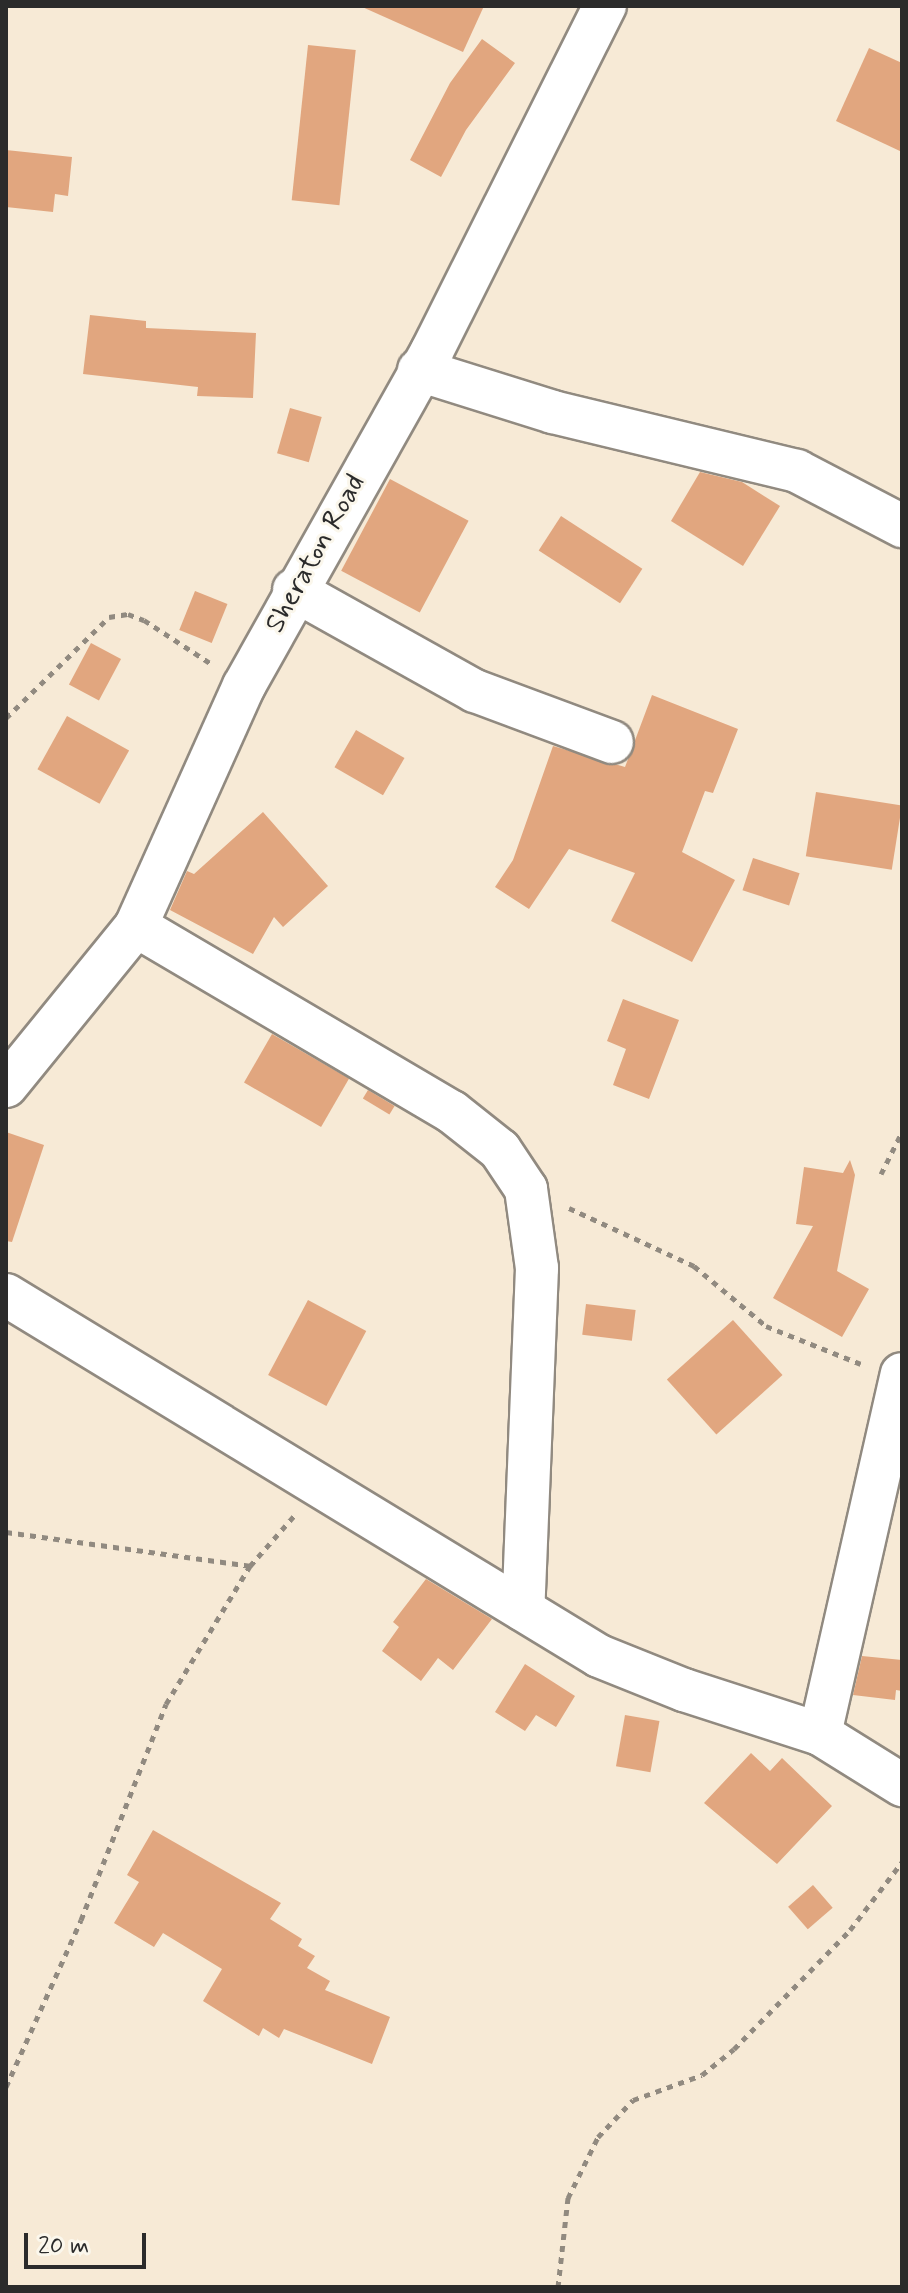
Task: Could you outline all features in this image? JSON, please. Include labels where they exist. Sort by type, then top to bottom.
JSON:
[{"type":"street","name":"Sheraton Road","points":[[6,1086],[136,926],[244,686],[524,173],[605,6]]},
{"type":"street","points":[[419,370],[553,412],[797,471],[902,526]]},
{"type":"street","points":[[294,590],[475,691],[612,742]]},
{"type":"street","points":[[136,926],[452,1112],[500,1150],[526,1189],[537,1268],[523,1610]]},
{"type":"street","points":[[6,1295],[599,1656],[820,1734],[902,1785]]},
{"type":"street","points":[[820,1734],[901,1375]]},
{"type":"path","points":[[6,718],[95,627],[109,617],[128,614],[144,620],[244,686]]},
{"type":"path","points":[[881,1174],[902,1132]]},
{"type":"path","points":[[526,1189],[694,1266],[766,1326],[811,1348],[901,1375]]},
{"type":"path","points":[[6,2087],[81,1920],[166,1704],[250,1566],[319,1488]]},
{"type":"path","points":[[6,1532],[250,1566]]},
{"type":"path","points":[[558,2287],[568,2198],[598,2137],[633,2100],[702,2075],[734,2049],[850,1930],[902,1862]]},
{"type":"building","points":[[360,6],[484,6],[463,52]]},
{"type":"building","points":[[482,39],[515,63],[466,130],[441,177],[410,160],[450,83]]},
{"type":"building","points":[[308,45],[356,50],[339,205],[292,200]]},
{"type":"building","points":[[869,48],[902,63],[902,152],[836,121]]},
{"type":"building","points":[[6,150],[72,157],[68,196],[55,194],[53,212],[6,207]]},
{"type":"building","points":[[90,315],[146,321],[146,328],[256,333],[253,398],[197,396],[198,387],[83,374]]},
{"type":"building","points":[[290,408],[322,417],[309,462],[277,453]]},
{"type":"building","points":[[700,472],[742,482],[780,506],[743,566],[671,521]]},
{"type":"building","points":[[390,479],[469,521],[420,613],[341,571]]},
{"type":"building","points":[[561,516],[642,569],[620,603],[539,550]]},
{"type":"building","points":[[195,591],[227,604],[212,643],[179,630]]},
{"type":"building","points":[[91,643],[121,659],[99,700],[69,684]]},
{"type":"building","points":[[652,695],[738,729],[713,793],[705,791],[682,852],[735,880],[692,962],[611,921],[635,873],[569,849],[529,909],[495,887],[513,860],[553,746],[625,767]]},
{"type":"building","points":[[67,716],[129,750],[100,804],[37,769]]},
{"type":"building","points":[[356,730],[404,758],[383,795],[334,767]]},
{"type":"building","points":[[816,792],[902,806],[892,870],[806,856]]},
{"type":"building","points":[[263,812],[328,886],[283,927],[274,917],[253,954],[170,910],[187,871],[194,874]]},
{"type":"building","points":[[753,858],[800,873],[789,905],[742,890]]},
{"type":"building","points":[[623,999],[679,1020],[649,1099],[613,1085],[626,1049],[607,1041]]},
{"type":"building","points":[[272,1034],[349,1078],[321,1127],[244,1082]]},
{"type":"building","points":[[368,1090],[395,1106],[389,1115],[363,1099]]},
{"type":"building","points":[[6,1132],[44,1145],[12,1242],[6,1241]]},
{"type":"building","points":[[850,1160],[855,1175],[837,1271],[869,1289],[842,1337],[773,1298],[813,1226],[796,1224],[804,1167],[843,1173]]},
{"type":"building","points":[[308,1300],[366,1331],[326,1406],[268,1375]]},
{"type":"building","points":[[586,1304],[636,1310],[632,1341],[582,1335]]},
{"type":"building","points":[[733,1320],[783,1375],[716,1435],[667,1380]]},
{"type":"building","points":[[426,1579],[492,1619],[453,1670],[438,1658],[421,1681],[382,1651],[399,1627],[393,1622]]},
{"type":"building","points":[[862,1656],[902,1660],[902,1691],[896,1690],[895,1700],[853,1695]]},
{"type":"building","points":[[525,1664],[575,1696],[556,1727],[536,1715],[525,1731],[495,1712]]},
{"type":"building","points":[[625,1715],[659,1721],[650,1772],[616,1766]]},
{"type":"building","points":[[751,1753],[770,1771],[782,1758],[832,1806],[777,1864],[704,1803]]},
{"type":"building","points":[[153,1830],[281,1903],[270,1919],[302,1939],[298,1946],[315,1956],[307,1968],[330,1981],[325,1990],[390,2017],[372,2064],[284,2029],[279,2038],[263,2028],[259,2036],[203,2001],[222,1969],[163,1933],[154,1947],[114,1923],[139,1882],[127,1875]]},
{"type":"building","points":[[813,1885],[833,1908],[808,1929],[788,1907]]}]
